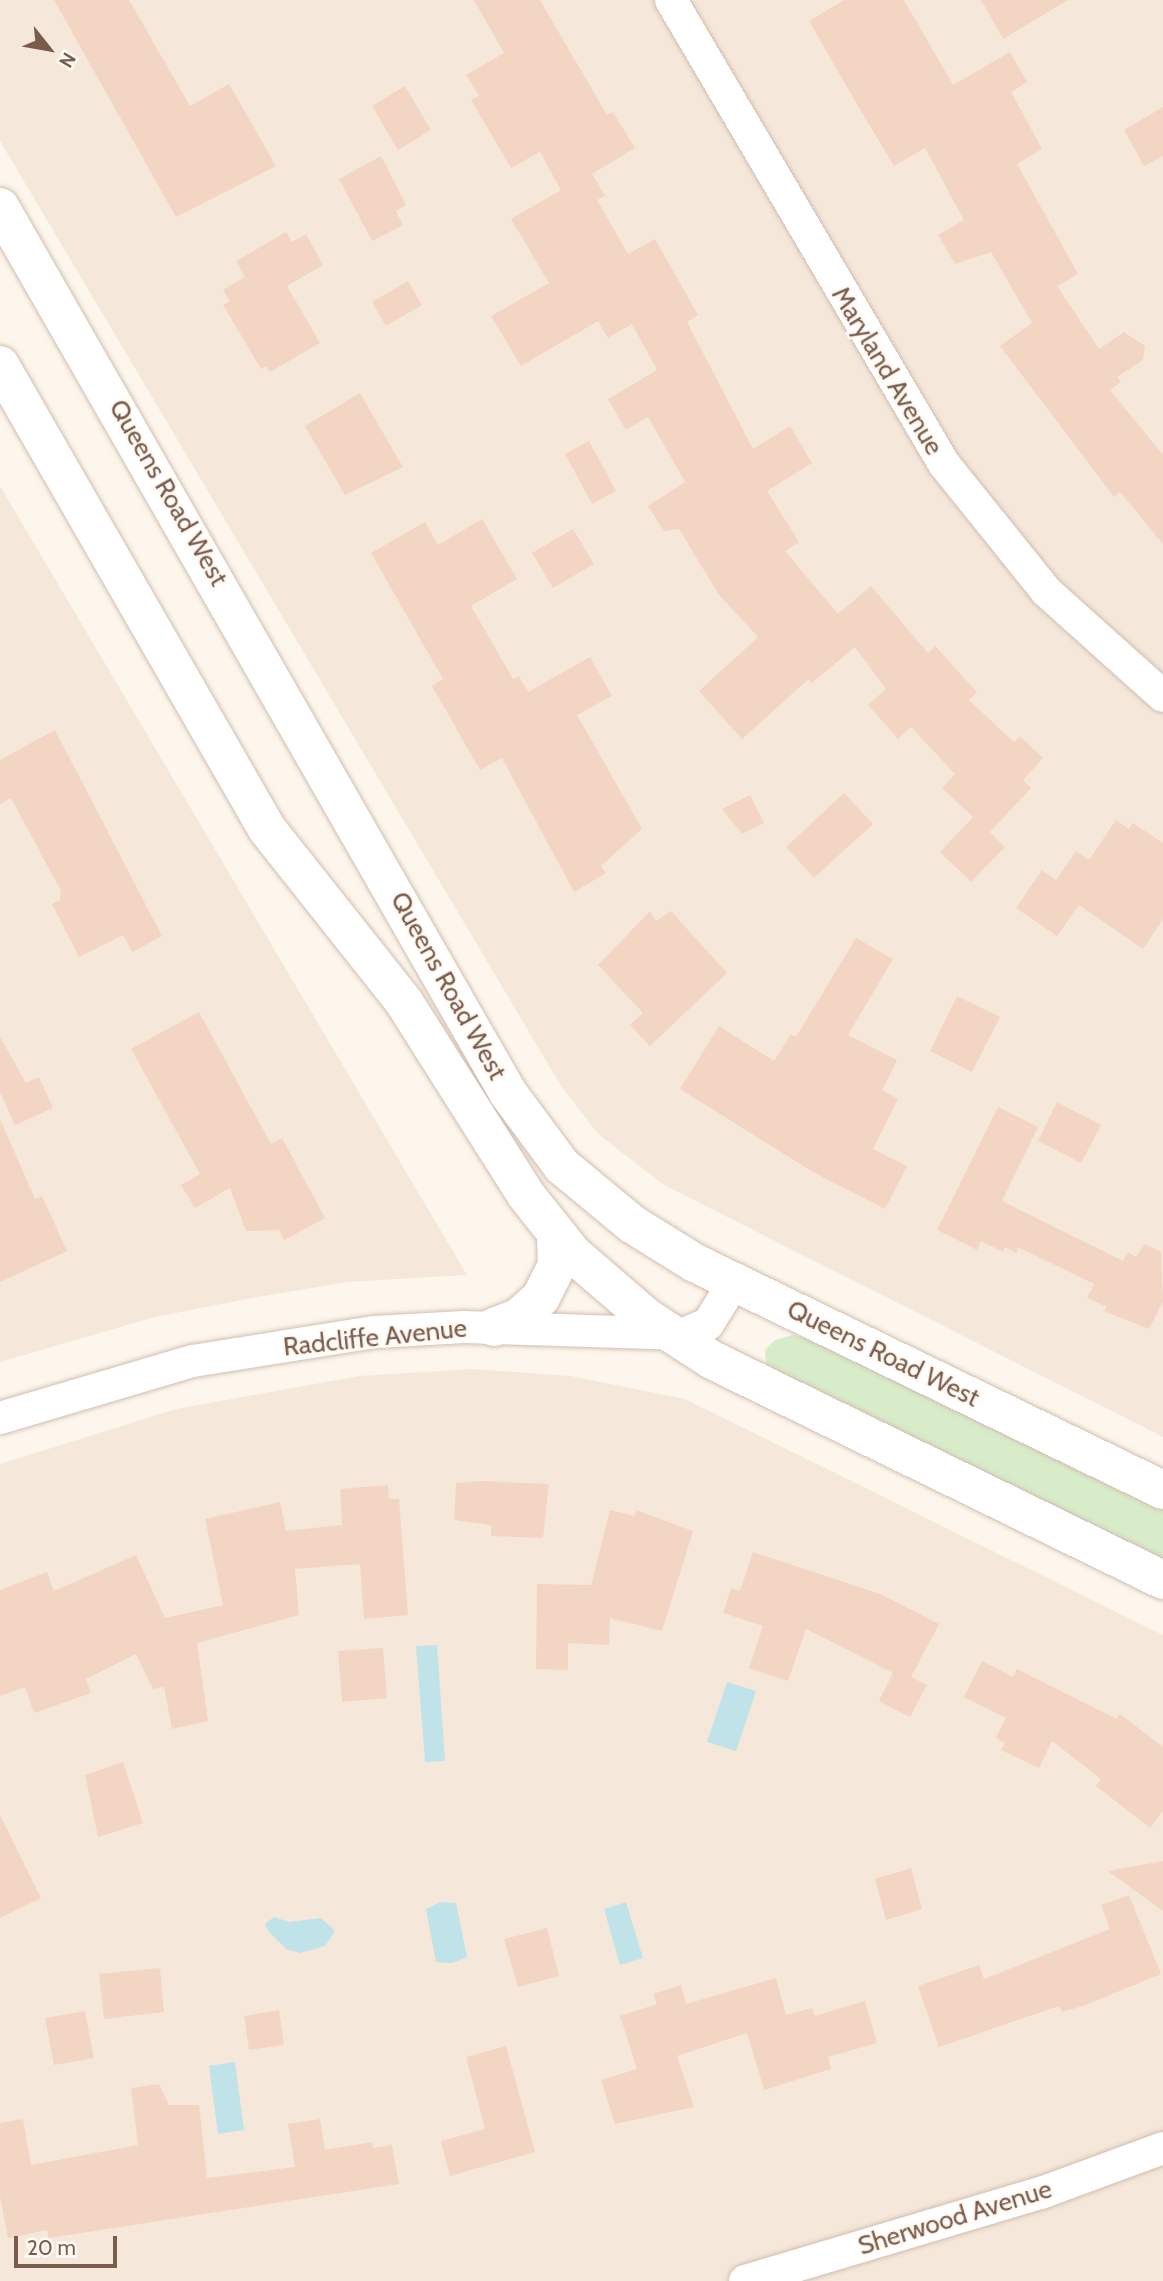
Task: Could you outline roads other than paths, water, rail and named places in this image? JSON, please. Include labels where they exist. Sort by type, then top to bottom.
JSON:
[{"type":"street","name":"Maryland Avenue","points":[[671,0],[943,464],[1051,596],[1163,696]]},
{"type":"street","name":"Queens Road West","points":[[0,206],[524,1119],[562,1166],[606,1205],[658,1242],[734,1283],[1163,1490]]},
{"type":"street","name":"Queens Road West","points":[[0,365],[267,829],[404,1003],[556,1235],[609,1287],[673,1336],[777,1394],[1163,1580]]},
{"type":"street","points":[[494,1327],[518,1318],[541,1297],[557,1265],[556,1235]]},
{"type":"street","name":"Radcliffe Avenue","points":[[0,1418],[193,1361],[375,1332],[494,1327],[673,1336],[708,1324],[734,1283]]},
{"type":"street","name":"Sherwood Avenue","points":[[745,2281],[1041,2193],[1163,2148]]},
{"type":"water","points":[[437,1645],[445,1761],[425,1762],[416,1646]]},
{"type":"water","points":[[727,1682],[756,1691],[736,1751],[707,1742]]},
{"type":"water","points":[[441,1902],[456,1903],[467,1957],[452,1963],[436,1962],[426,1909]]},
{"type":"water","points":[[626,1902],[643,1958],[620,1965],[604,1909]]},
{"type":"water","points":[[274,1917],[289,1922],[321,1918],[335,1931],[325,1946],[300,1953],[286,1949],[268,1931],[265,1924]]},
{"type":"water","points":[[235,2062],[244,2130],[218,2134],[209,2066]]}]
